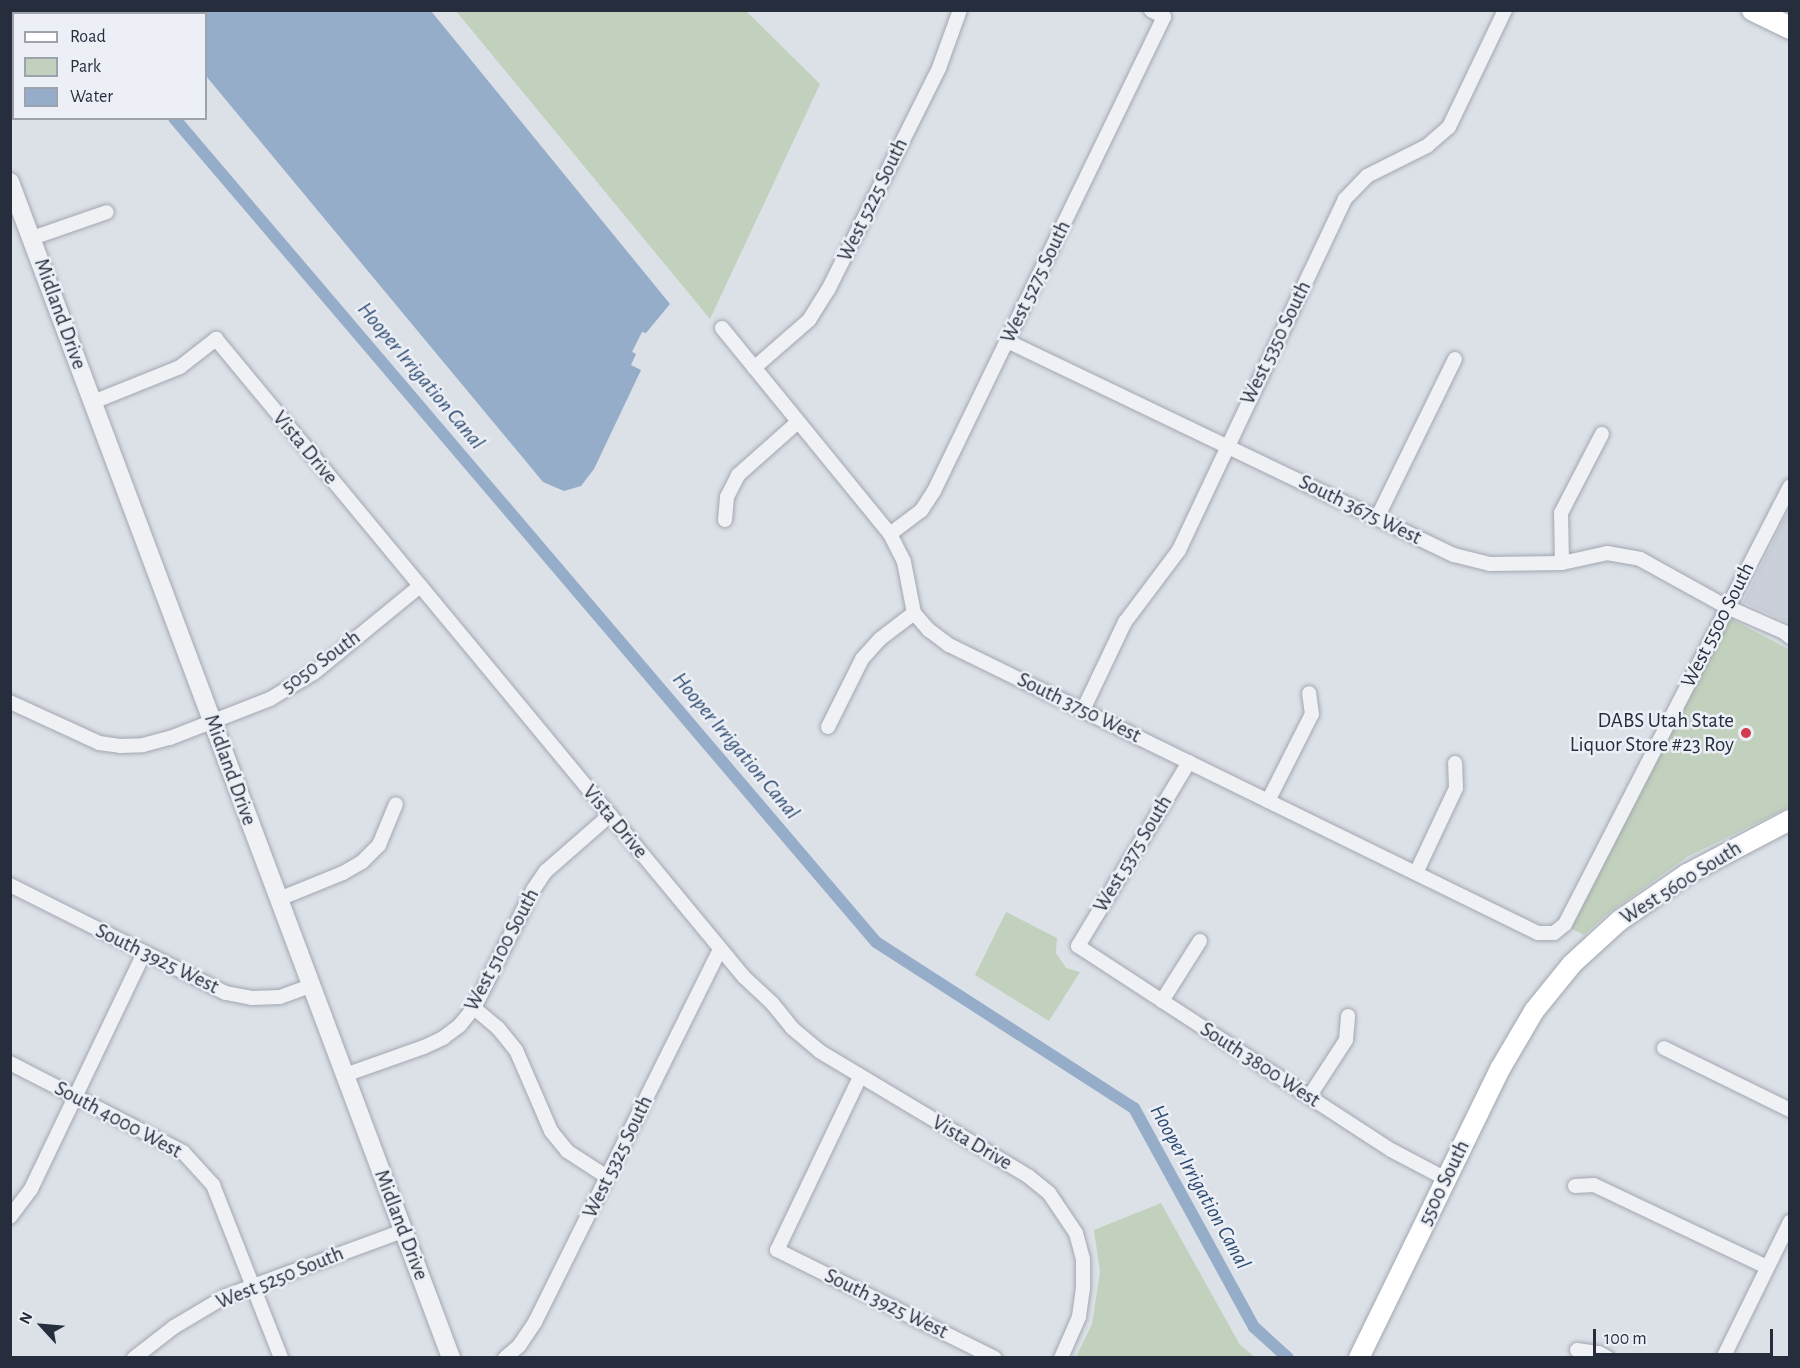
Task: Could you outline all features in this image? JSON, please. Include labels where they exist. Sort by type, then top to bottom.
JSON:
[{"type":"main road","points":[[1753,10],[1790,28]]},
{"type":"main road","name":"West 5600 South","points":[[1534,1011],[1572,964],[1619,921],[1687,874],[1790,820]]},
{"type":"main road","name":"5500 South","points":[[1359,1358],[1500,1069],[1534,1011]]},
{"type":"street","name":"West 5225 South","points":[[754,368],[809,320],[828,290],[939,68],[960,10]]},
{"type":"street","name":"West 5275 South","points":[[890,534],[921,511],[934,491],[1164,17],[1151,10]]},
{"type":"street","name":"West 5350 South","points":[[1083,710],[1125,622],[1179,550],[1226,446],[1345,200],[1367,176],[1427,146],[1449,127],[1506,10]]},
{"type":"street","name":"Midland Drive","points":[[10,182],[452,1358]]},
{"type":"street","points":[[32,238],[107,212]]},
{"type":"street","points":[[722,328],[890,534],[904,562],[914,613],[880,639],[862,659],[828,728]]},
{"type":"street","name":"Vista Drive","points":[[93,402],[180,367],[216,339],[720,949],[744,977],[772,1003],[792,1028],[819,1051],[1028,1176],[1049,1194],[1076,1233],[1083,1259],[1083,1288],[1079,1317],[1061,1358]]},
{"type":"street","name":"South 3675 West","points":[[1007,341],[1454,555],[1490,564],[1562,563],[1607,553],[1640,559],[1727,607],[1784,632],[1790,637]]},
{"type":"street","points":[[1377,518],[1455,359]]},
{"type":"street","points":[[725,520],[727,497],[738,475],[798,422]]},
{"type":"street","points":[[1562,563],[1561,513],[1602,434]]},
{"type":"street","name":"West 5500 South","points":[[1565,924],[1790,487]]},
{"type":"street","name":"5050 South","points":[[10,702],[99,743],[120,746],[143,745],[170,738],[270,699],[315,672],[420,585]]},
{"type":"street","name":"South 3750 West","points":[[914,613],[929,630],[949,645],[1538,933],[1554,933],[1565,924]]},
{"type":"street","points":[[1268,801],[1312,714],[1309,693]]},
{"type":"street","name":"West 5375 South","points":[[1078,946],[1189,762]]},
{"type":"street","points":[[1416,873],[1456,788],[1455,763]]},
{"type":"street","points":[[279,899],[343,873],[362,862],[379,844],[396,804]]},
{"type":"street","name":"West 5100 South","points":[[345,1076],[443,1038],[474,1008],[533,890],[546,871],[610,815]]},
{"type":"street","name":"South 3925 West","points":[[10,885],[226,993],[252,998],[280,996],[311,986]]},
{"type":"street","points":[[1162,1001],[1200,941]]},
{"type":"street","name":"South 3800 West","points":[[1078,946],[1391,1150],[1446,1179]]},
{"type":"street","name":"West 5325 South","points":[[505,1358],[519,1346],[535,1322],[720,949]]},
{"type":"street","points":[[10,1217],[31,1189],[144,953]]},
{"type":"street","points":[[474,1008],[498,1028],[516,1050],[551,1131],[567,1150],[607,1177]]},
{"type":"street","points":[[1309,1097],[1346,1040],[1348,1016]]},
{"type":"street","points":[[1664,1048],[1790,1110]]},
{"type":"street","name":"South 4000 West","points":[[10,1063],[183,1152],[213,1185],[281,1358]]},
{"type":"street","name":"South 3925 West","points":[[860,1077],[777,1250],[995,1358]]},
{"type":"street","points":[[1575,1186],[1594,1185],[1767,1267]]},
{"type":"street","points":[[1723,1358],[1790,1222]]},
{"type":"street","name":"West 5250 South","points":[[134,1358],[174,1327],[226,1296],[404,1231]]},
{"type":"street","points":[[1577,1350],[1599,1353],[1608,1358]]},
{"type":"shaded area","points":[[1789,509],[1789,623],[1743,602]]},
{"type":"green space","points":[[456,11],[746,11],[820,84],[710,319]]},
{"type":"green space","points":[[1724,615],[1790,650],[1789,807],[1687,857],[1606,915],[1584,935],[1570,928]]},
{"type":"green space","points":[[1006,912],[1057,938],[1056,953],[1066,968],[1080,972],[1049,1021],[975,975]]},
{"type":"green space","points":[[1161,1203],[1240,1345],[1255,1357],[1076,1357],[1092,1324],[1100,1272],[1094,1230]]},
{"type":"water","points":[[185,10],[431,11],[670,304],[646,333],[642,332],[632,352],[636,354],[631,365],[641,370],[594,469],[581,486],[564,491],[543,482],[207,77],[207,12],[184,12]]},
{"type":"waterway","name":"Hooper Irrigation Canal","points":[[176,120],[876,942],[1134,1108],[1254,1327],[1288,1358]]},
{"type":"place","name":"DABS Utah State Liquor Store #23 Roy","points":[[1746,733]]}]
